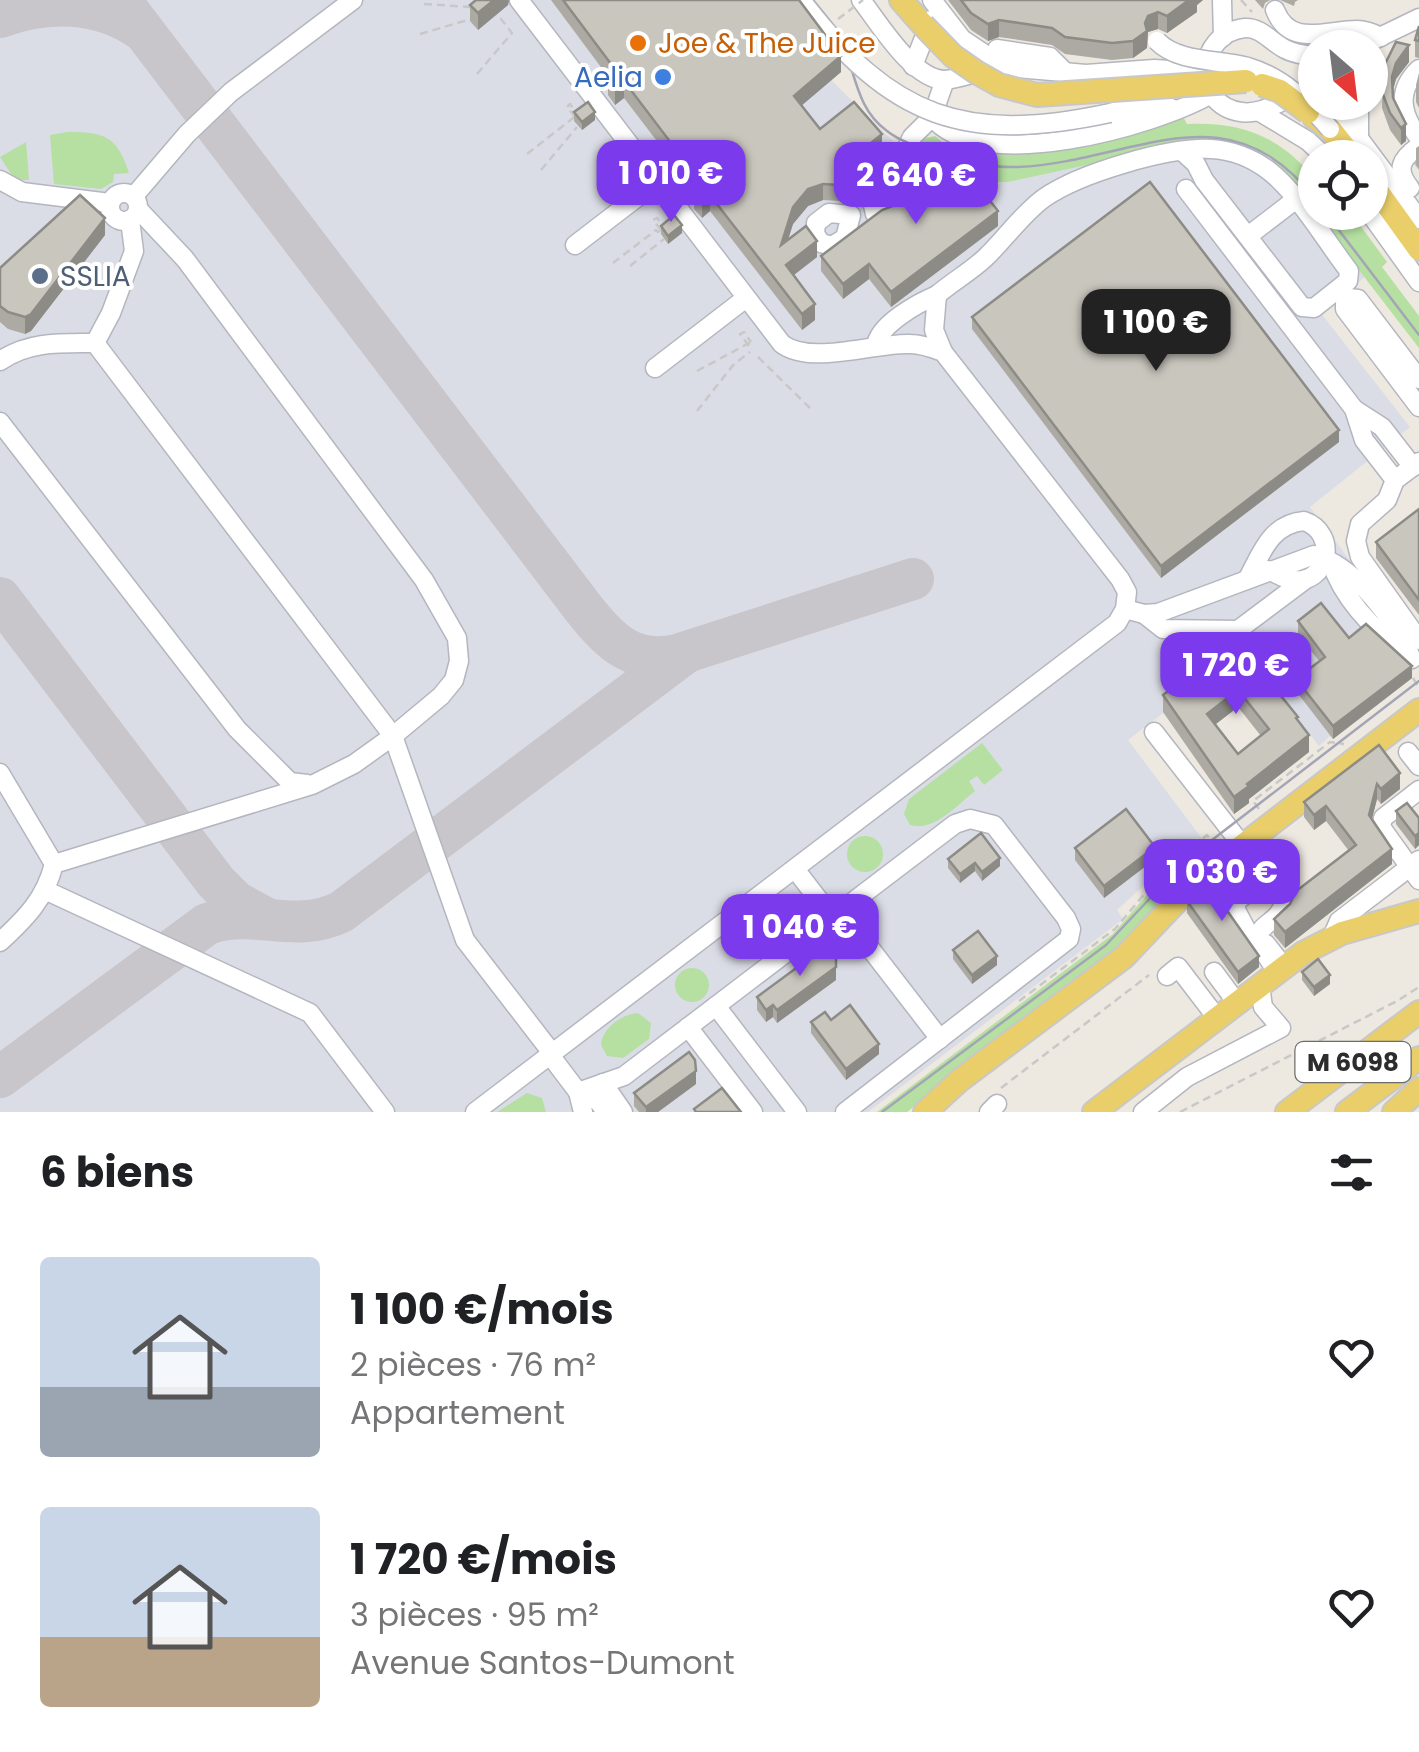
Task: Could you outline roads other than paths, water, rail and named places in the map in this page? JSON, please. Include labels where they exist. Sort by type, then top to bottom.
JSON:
[{"type":"main road","points":[[901,0],[964,64],[1012,89],[1062,96],[1205,84],[1254,92],[1280,90],[1298,97]]},
{"type":"main road","points":[[1324,120],[1347,140]]},
{"type":"main road","points":[[1388,206],[1419,249]]},
{"type":"main road","points":[[925,1112],[960,1080],[1124,957],[1184,892],[1240,842],[1419,710]]},
{"type":"main road","points":[[1094,1112],[1274,974],[1332,937],[1419,911]]},
{"type":"main road","name":"M 6098","points":[[1287,1112],[1419,1012]]},
{"type":"main road","name":"M 6098","points":[[1347,1112],[1419,1058]]},
{"type":"main road","points":[[1394,1112],[1419,1089]]},
{"type":"street","points":[[95,343],[111,313],[134,251],[134,208],[187,134],[231,92],[353,0]]},
{"type":"street","points":[[519,0],[782,344],[807,354],[913,344],[943,352]]},
{"type":"street","points":[[801,0],[855,62],[899,95],[931,111],[974,124],[1007,128],[1055,124],[1156,101],[1175,110]]},
{"type":"street","points":[[861,0],[877,8],[913,66],[926,76],[946,80],[1000,58]]},
{"type":"street","points":[[1222,0],[1223,36]]},
{"type":"street","points":[[913,66],[934,3]]},
{"type":"street","points":[[934,3],[962,38],[1000,58],[1066,73],[1107,75],[1169,69],[1205,84]]},
{"type":"street","points":[[1275,10],[1284,26],[1298,34]]},
{"type":"street","points":[[1388,34],[1414,21]]},
{"type":"street","points":[[1405,50],[1414,21]]},
{"type":"street","points":[[932,117],[948,130],[1018,146],[1094,135],[1175,110],[1205,84],[1210,51],[1223,36],[1240,29],[1252,28],[1298,53]]},
{"type":"street","points":[[1157,41],[1174,52],[1239,65],[1274,77],[1305,99],[1330,128]]},
{"type":"street","points":[[1419,68],[1405,86],[1402,103],[1419,138]]},
{"type":"street","points":[[851,215],[898,145],[932,117],[946,80]]},
{"type":"street","points":[[1254,92],[1308,140]]},
{"type":"street","points":[[948,130],[957,154]]},
{"type":"street","points":[[912,137],[896,177],[909,190],[918,189]]},
{"type":"street","points":[[876,346],[881,332],[982,261],[1034,206],[1064,185],[1091,174],[1183,152],[1200,149],[1227,151],[1268,170],[1349,271],[1348,281],[1310,309],[1302,306],[1193,160],[1183,152]]},
{"type":"street","points":[[1200,172],[1227,151]]},
{"type":"street","points":[[1415,162],[1400,165],[1400,174],[1419,200]]},
{"type":"street","points":[[0,180],[22,192],[110,203],[120,193],[170,239],[424,580],[458,638],[459,661],[454,680],[442,696],[354,764],[312,785],[54,864]]},
{"type":"street","points":[[575,245],[657,182]]},
{"type":"street","points":[[1388,183],[1419,219]]},
{"type":"street","points":[[1186,188],[1354,409],[1364,440],[1395,480]]},
{"type":"street","points":[[1248,236],[1295,200]]},
{"type":"street","points":[[1382,230],[1419,282]]},
{"type":"street","points":[[475,1112],[1117,623],[1125,609],[1127,592],[1120,579],[943,352],[934,330],[937,295]]},
{"type":"street","points":[[655,368],[746,298]]},
{"type":"street","points":[[1419,380],[1358,299],[1347,300],[1345,309],[1419,407]]},
{"type":"street","points":[[0,360],[17,349],[42,344],[95,343]]},
{"type":"street","points":[[95,343],[393,736],[465,940],[578,1092],[583,1112]]},
{"type":"street","points":[[1354,409],[1382,427],[1416,464],[1395,480],[1388,500],[1360,524],[1356,550],[1419,640]]},
{"type":"street","points":[[0,422],[237,729],[290,782],[312,785]]},
{"type":"street","points":[[1144,614],[1162,629],[1238,630],[1328,560],[1328,548],[1320,530],[1304,521],[1290,523],[1268,540],[1248,578]]},
{"type":"street","points":[[1125,609],[1144,614],[1162,612],[1308,555],[1328,560],[1354,578],[1406,642],[1417,666]]},
{"type":"street","points":[[1268,570],[1293,580],[1309,577]]},
{"type":"street","points":[[1154,732],[1240,842]]},
{"type":"street","points":[[0,772],[54,864],[47,891],[30,914],[0,942]]},
{"type":"street","points":[[1332,937],[1340,921],[1416,869],[1381,827],[1383,818],[1419,790]]},
{"type":"street","points":[[578,1092],[624,1076],[955,824],[978,819],[1002,832],[1066,918],[1070,934],[1064,944],[845,1112]]},
{"type":"street","points":[[795,869],[832,917],[856,930],[940,1039]]},
{"type":"street","points":[[47,891],[310,1013],[385,1112]]},
{"type":"street","points":[[1143,1112],[1187,1078],[1281,1028],[1263,1006],[1274,974],[1260,942]]},
{"type":"street","points":[[1169,974],[1178,967],[1217,1018]]},
{"type":"street","points":[[1214,972],[1236,1003]]},
{"type":"street","points":[[716,1006],[797,1112]]},
{"type":"street","points":[[688,1027],[753,1112]]},
{"type":"street","points":[[603,1083],[623,1112]]},
{"type":"street","points":[[578,1092],[598,1101],[606,1112]]},
{"type":"tunnel","points":[[1415,165],[1419,162]]},
{"type":"tram line","points":[[813,0],[840,38],[869,113],[887,131],[910,144],[976,163],[1018,167],[1177,138],[1213,137],[1248,145],[1282,165],[1298,181]]},
{"type":"tram line","points":[[1339,230],[1419,335]]},
{"type":"tram line","points":[[882,1112],[1106,945],[1186,860],[1419,681]]},
{"type":"place","name":"Joe & The Juice","points":[[638,43]]},
{"type":"place","name":"Aelia","points":[[663,77]]},
{"type":"place","name":"SSLIA","points":[[40,276]]}]
